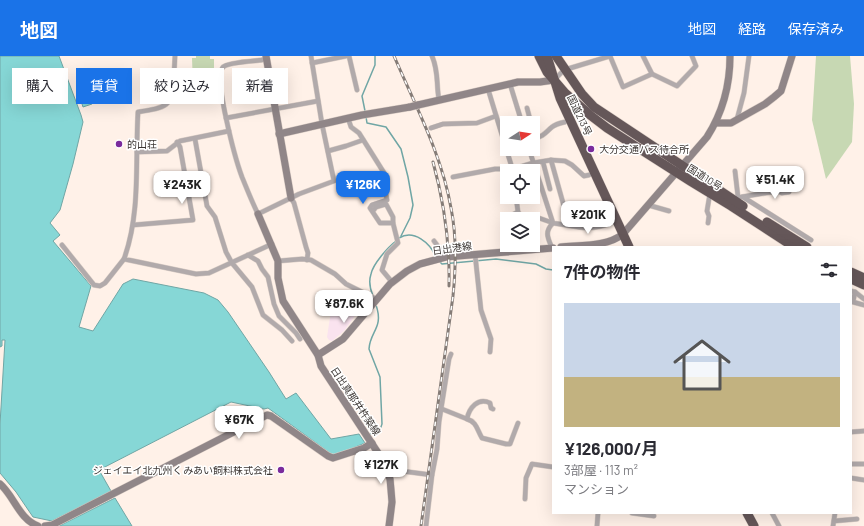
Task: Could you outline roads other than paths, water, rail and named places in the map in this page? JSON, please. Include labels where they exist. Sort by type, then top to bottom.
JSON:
[{"type":"highway","name":"国道10号","points":[[556,56],[564,70],[594,107],[710,193],[792,246]]},
{"type":"highway","name":"国道213号","points":[[543,58],[589,175],[611,223],[628,246]]},
{"type":"highway","name":"国道10号","points":[[551,80],[607,128],[679,169],[739,199],[809,243]]},
{"type":"highway","points":[[568,122],[581,114],[590,115]]},
{"type":"highway","name":"国道213号","points":[[568,122],[621,236],[623,246]]},
{"type":"highway","points":[[852,272],[864,278]]},
{"type":"highway","points":[[852,279],[864,285]]},
{"type":"highway","points":[[748,514],[754,526]]},
{"type":"highway","points":[[754,514],[760,526]]},
{"type":"street","points":[[62,245],[94,285],[100,286],[105,283],[124,259],[133,225],[138,112],[159,108],[171,100],[174,92],[175,56]]},
{"type":"street","points":[[307,260],[308,254],[292,198],[279,134],[267,57],[262,60],[227,64],[222,67],[221,71],[222,94],[229,131],[242,176],[258,214],[292,198],[334,181],[322,124],[311,56]]},
{"type":"street","points":[[312,63],[348,56],[357,90]]},
{"type":"street","points":[[432,56],[438,76],[437,92],[439,100]]},
{"type":"street","points":[[279,134],[348,118],[410,107],[518,82],[551,80],[564,70],[610,56],[623,86],[652,74]]},
{"type":"street","points":[[643,56],[652,74],[677,86],[696,66],[692,56]]},
{"type":"street","points":[[572,246],[604,243],[621,236],[707,137],[716,123],[726,98],[730,74],[730,56]]},
{"type":"street","points":[[737,119],[744,93],[748,56]]},
{"type":"street","points":[[716,123],[731,123],[765,104],[781,91],[792,56]]},
{"type":"street","points":[[510,84],[520,116]]},
{"type":"street","points":[[488,89],[511,164]]},
{"type":"street","points":[[226,118],[318,100]]},
{"type":"street","points":[[527,108],[529,116]]},
{"type":"street","points":[[431,128],[443,124],[477,123],[496,116]]},
{"type":"street","points":[[348,118],[351,128],[358,133],[386,176],[383,179],[387,200],[372,205],[370,208],[380,223],[393,223]]},
{"type":"street","points":[[540,136],[549,132],[553,127],[568,122]]},
{"type":"street","points":[[137,152],[166,151],[177,142],[229,131]]},
{"type":"street","points":[[195,139],[207,206],[215,217],[226,252],[232,263],[252,287],[263,315],[282,330],[292,341]]},
{"type":"street","points":[[328,151],[363,140]]},
{"type":"street","points":[[133,225],[193,220],[180,147],[177,142]]},
{"type":"street","points":[[531,156],[553,223]]},
{"type":"street","points":[[530,164],[551,160],[565,161],[584,176],[589,175]]},
{"type":"street","points":[[551,160],[566,210]]},
{"type":"street","points":[[543,162],[550,189]]},
{"type":"street","points":[[453,177],[500,169]]},
{"type":"street","points":[[735,171],[739,199],[778,191],[782,193],[789,192],[790,182]]},
{"type":"street","points":[[708,223],[709,216],[707,211],[710,193]]},
{"type":"street","points":[[374,211],[376,207],[386,204],[394,217],[393,223],[398,243],[387,254],[382,270],[392,282]]},
{"type":"street","points":[[517,204],[518,212]]},
{"type":"street","points":[[648,205],[669,211]]},
{"type":"street","name":"日出真那井杵築線","points":[[258,214],[278,260],[278,278],[283,301],[318,355],[321,366],[382,459],[390,479],[392,502],[389,526]]},
{"type":"street","points":[[540,218],[553,223],[587,229],[596,228],[611,223]]},
{"type":"street","points":[[552,246],[547,231],[553,223]]},
{"type":"street","points":[[434,241],[446,257]]},
{"type":"street","points":[[124,259],[196,274],[209,273],[272,244]]},
{"type":"street","name":"日出港線","points":[[540,249],[552,248]]},
{"type":"street","name":"日出港線","points":[[318,355],[343,339],[354,328],[383,291],[406,271],[420,264],[446,257],[501,252]]},
{"type":"street","points":[[475,254],[481,310],[491,339],[490,352]]},
{"type":"street","points":[[248,255],[258,261],[268,277],[274,304],[279,316],[300,339]]},
{"type":"street","points":[[278,260],[307,260],[335,274],[346,284],[376,300]]},
{"type":"street","points":[[853,292],[864,299]]},
{"type":"street","points":[[853,292],[853,302],[864,305]]},
{"type":"street","points":[[426,526],[432,475],[437,449],[439,422],[451,354]]},
{"type":"street","points":[[467,419],[472,405],[487,402],[493,409]]},
{"type":"street","points":[[442,409],[463,418],[472,420],[482,438],[510,444],[518,423]]},
{"type":"street","points":[[48,525],[113,494],[267,415],[271,416],[333,458],[364,448],[372,443]]},
{"type":"street","points":[[852,432],[864,431]]},
{"type":"street","points":[[525,499],[526,478],[532,464],[552,467]]},
{"type":"street","points":[[852,464],[864,464]]},
{"type":"street","points":[[386,469],[432,475]]},
{"type":"street","points":[[852,478],[864,480]]},
{"type":"street","points":[[0,484],[7,490],[25,518],[38,526]]},
{"type":"street","points":[[597,526],[598,514]]},
{"type":"street","points":[[639,514],[654,516]]},
{"type":"street","points":[[773,514],[779,526]]},
{"type":"street","points":[[836,514],[833,524],[857,519]]},
{"type":"water","points":[[0,56],[59,56],[63,68],[12,68],[12,104],[68,104],[68,80],[81,115],[83,122],[60,210],[50,223],[60,235],[53,241],[91,286],[79,327],[93,331],[123,284],[133,279],[204,293],[218,300],[228,312],[286,399],[296,393],[331,439],[359,434],[365,443],[334,456],[268,408],[264,409],[231,402],[99,470],[111,491],[52,521],[33,517],[16,492],[0,473],[0,424],[5,340],[2,340],[2,346],[0,347]]},
{"type":"water","points":[[82,104],[92,104],[83,107]]},
{"type":"water","points":[[115,498],[132,526],[59,526]]},
{"type":"waterway","points":[[365,111],[362,96],[375,65],[375,56]]},
{"type":"waterway","points":[[366,117],[367,123],[386,127],[401,149],[413,205],[410,218],[401,236]]},
{"type":"waterway","points":[[399,238],[410,235],[416,236],[426,242],[436,257]]},
{"type":"waterway","points":[[373,296],[370,282],[372,270],[381,256],[396,241]]},
{"type":"waterway","points":[[440,262],[442,264],[496,259],[536,264],[546,269],[552,270]]},
{"type":"waterway","points":[[368,435],[379,430],[382,424],[380,377],[369,349],[378,324],[376,305]]},
{"type":"railway","points":[[394,56],[435,150],[447,188],[453,219],[455,241],[453,296],[421,526]]},
{"type":"railway","points":[[433,162],[446,223],[449,286]]},
{"type":"place","name":"的山荘","points":[[119,144]]},
{"type":"place","name":"大分交通バス待合所","points":[[591,149]]},
{"type":"place","name":"ジェイエイ北九州くみあい飼料株式会社","points":[[281,470]]}]
